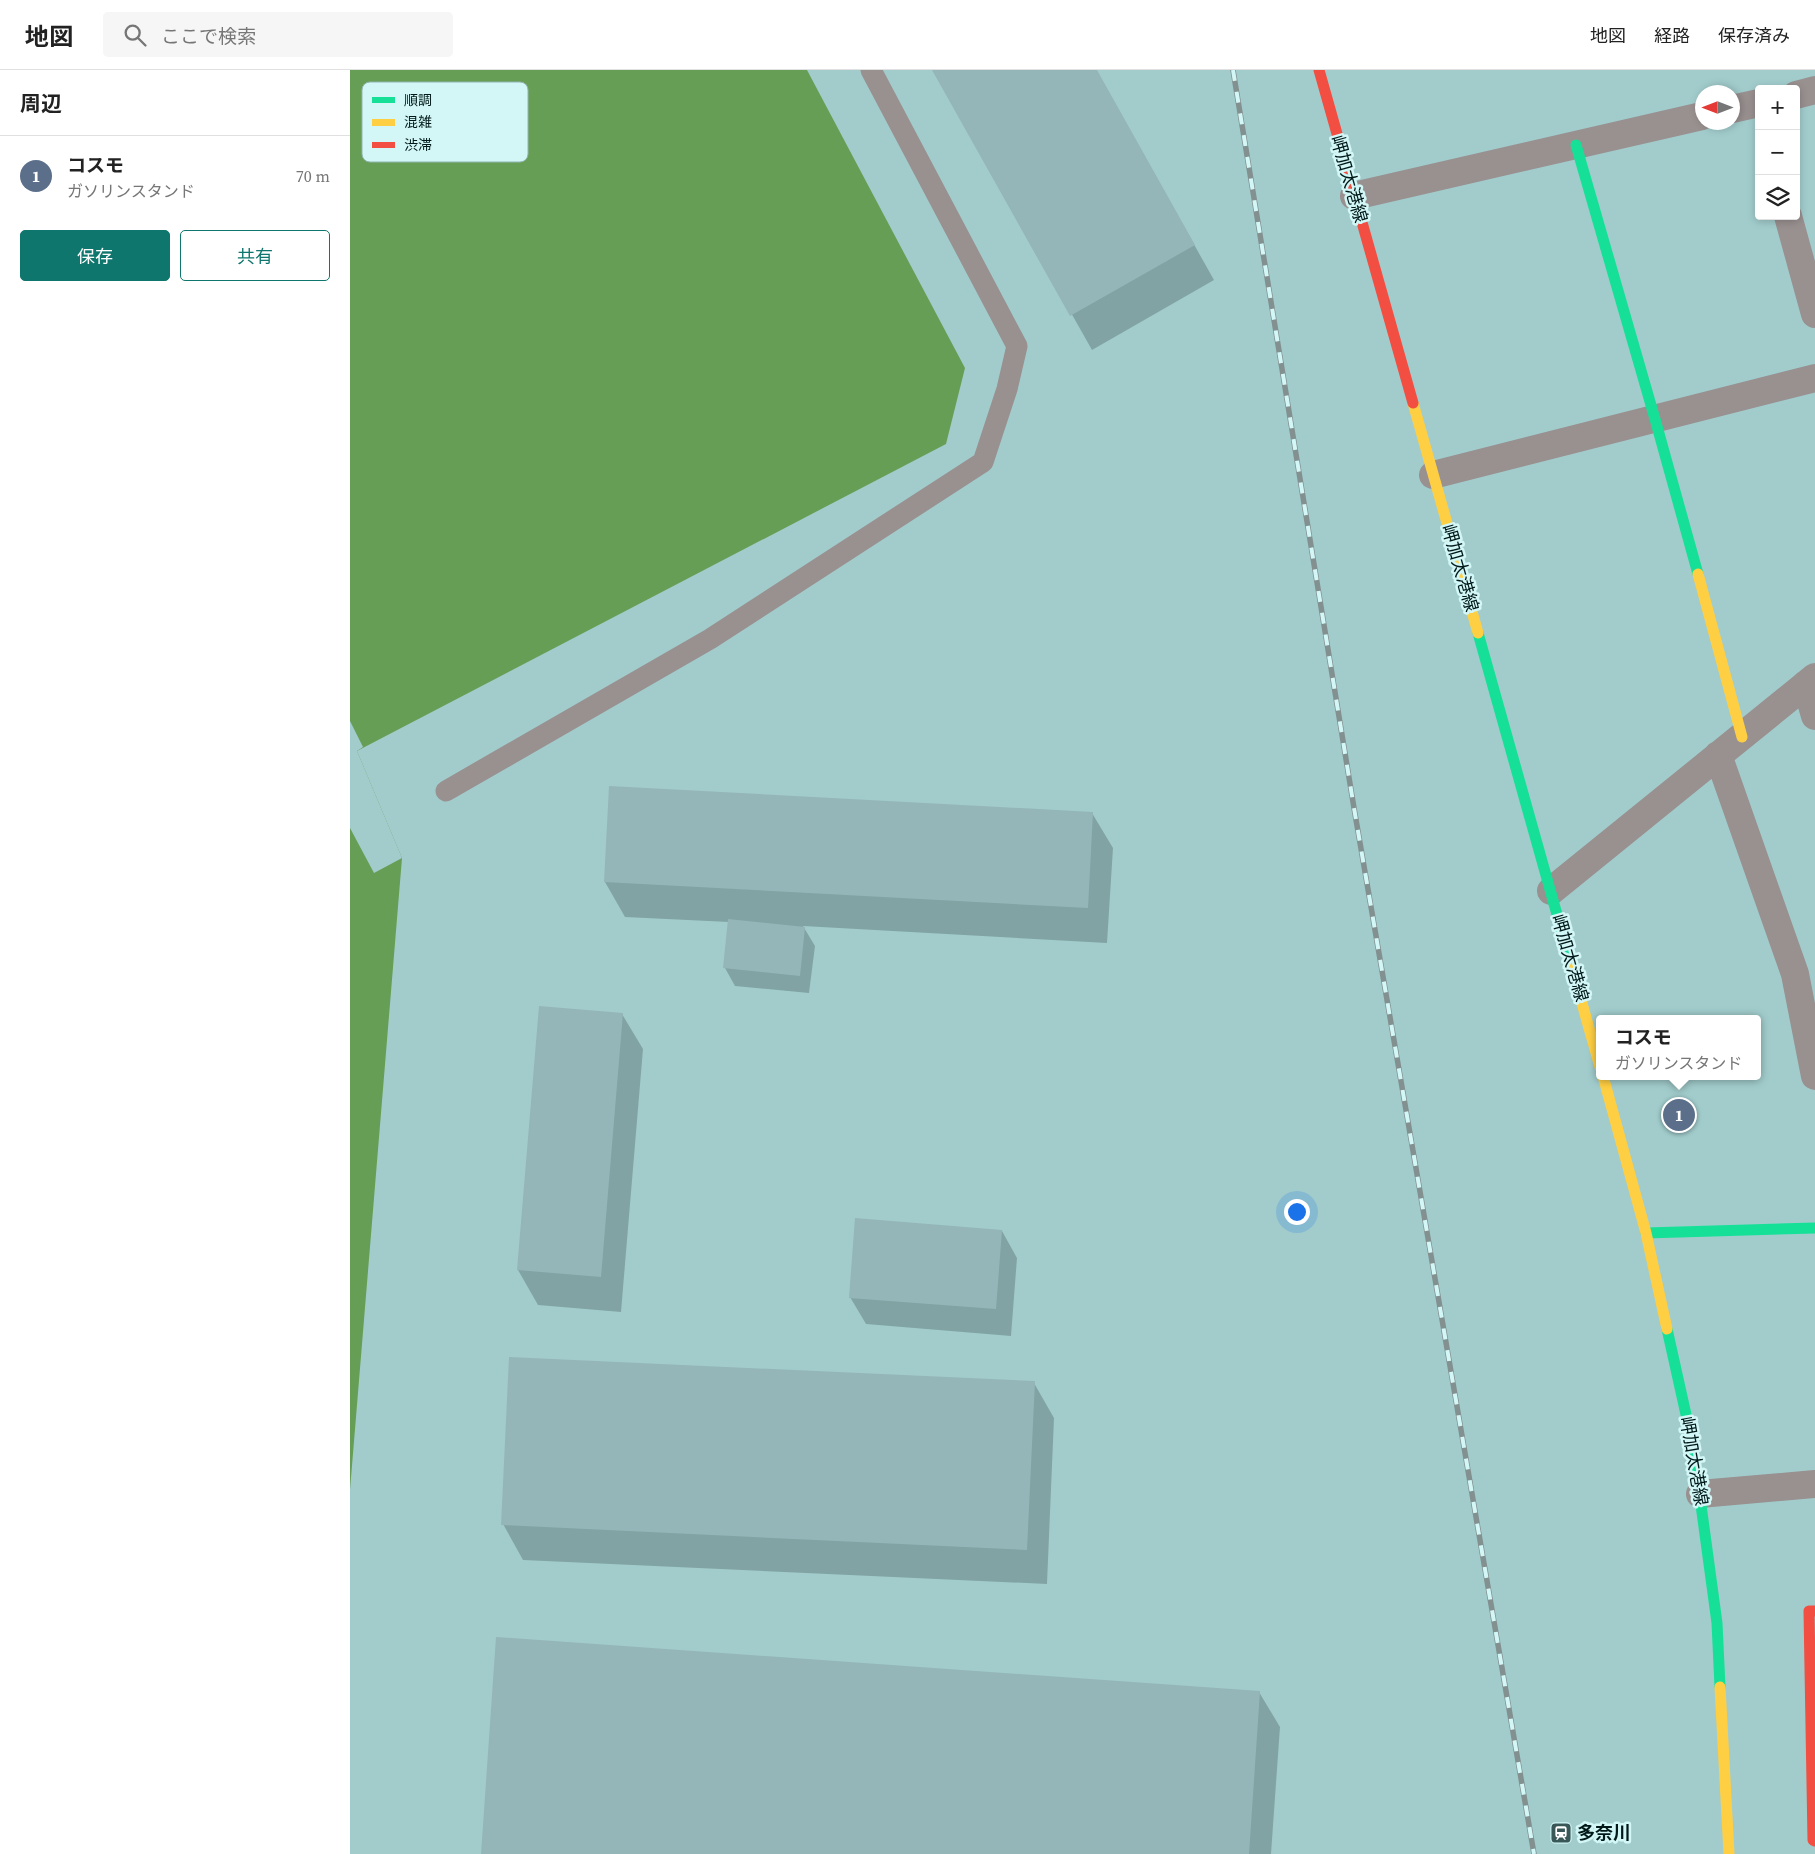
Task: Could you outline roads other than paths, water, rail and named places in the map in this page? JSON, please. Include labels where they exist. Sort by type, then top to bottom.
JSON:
[{"type":"main road","name":"岬加太港線","points":[[1319,70],[1596,1053]]},
{"type":"main road","points":[[1576,145],[1655,419],[1742,737]]},
{"type":"main road","name":"岬加太港線","points":[[1604,1080],[1646,1233],[1693,1446],[1717,1624],[1729,1854]]},
{"type":"main road","points":[[1646,1233],[1815,1228]]},
{"type":"main road","points":[[1815,1611],[1809,1611],[1813,1840],[1815,1841]]},
{"type":"street","points":[[1800,94],[1815,90]]},
{"type":"street","points":[[1354,196],[1695,118]]},
{"type":"street","points":[[1789,220],[1815,314]]},
{"type":"street","points":[[1433,475],[1655,419],[1813,386]]},
{"type":"street","points":[[1551,891],[1811,681]]},
{"type":"street","points":[[1811,681],[1815,716]]},
{"type":"street","points":[[1718,755],[1794,974],[1815,1076]]},
{"type":"street","points":[[1700,1494],[1815,1484]]},
{"type":"lane","points":[[446,791],[710,640],[983,462],[1007,389],[1017,346],[871,70]]},
{"type":"railway","points":[[1233,70],[1354,808],[1534,1854]]},
{"type":"place","name":"コスモ","points":[[1679,1115]]},
{"type":"place","name":"多奈川","points":[[1561,1833]]}]
